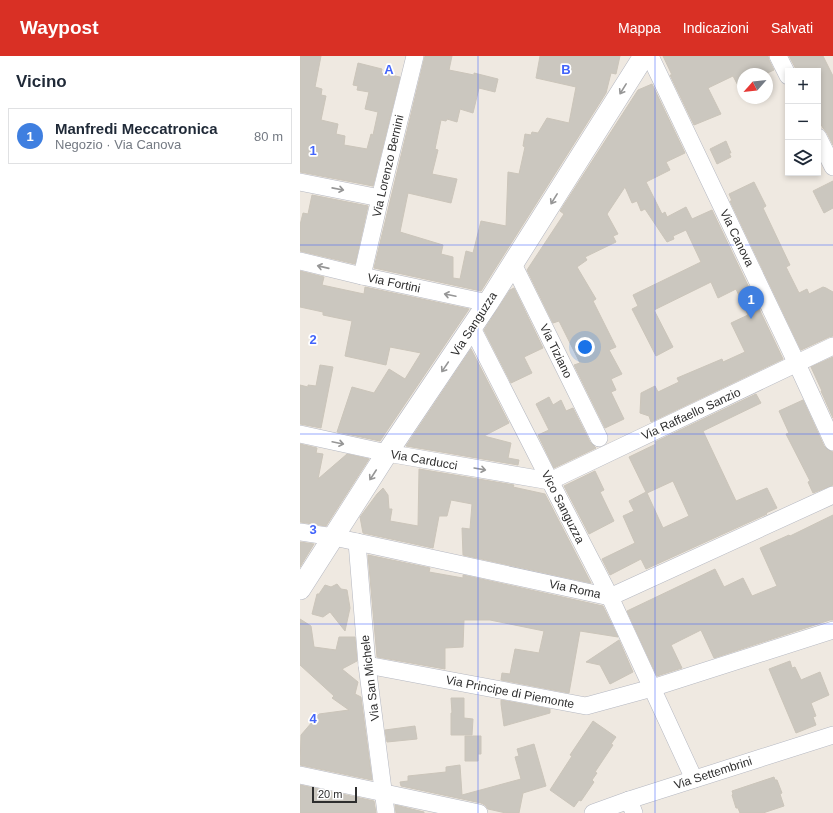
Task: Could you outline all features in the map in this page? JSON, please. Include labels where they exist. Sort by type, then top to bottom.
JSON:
[{"type":"street","name":"Via Lorenzo Bernini","points":[[362,276],[414,56]]},
{"type":"street","name":"Via Sanguzza","points":[[300,589],[387,453],[472,328],[644,56]]},
{"type":"street","name":"Via Canova","points":[[650,56],[798,364],[833,442]]},
{"type":"street","points":[[778,56],[785,70]]},
{"type":"street","points":[[820,140],[833,167]]},
{"type":"street","points":[[300,182],[380,198]]},
{"type":"street","name":"Via Fortini","points":[[300,262],[488,303]]},
{"type":"street","name":"Via Tiziano","points":[[512,264],[599,438]]},
{"type":"street","name":"Vico Sanguzza","points":[[472,328],[610,597],[694,779]]},
{"type":"street","name":"Via Raffaello Sanzio","points":[[550,481],[833,346]]},
{"type":"street","name":"Via Carducci","points":[[300,434],[387,453],[550,481]]},
{"type":"street","name":"Via Roma","points":[[300,532],[334,537],[610,597],[833,495]]},
{"type":"street","name":"Via San Michele","points":[[357,542],[367,665],[386,813]]},
{"type":"street","points":[[652,688],[833,630]]},
{"type":"street","name":"Via Principe di Piemonte","points":[[367,665],[586,706],[652,688]]},
{"type":"street","name":"Via Settembrini","points":[[593,813],[632,806],[694,779],[833,735]]},
{"type":"street","points":[[300,775],[479,813]]},
{"type":"building","points":[[300,56],[321,56],[315,87],[322,89],[321,95],[326,96],[321,120],[338,124],[336,134],[345,136],[344,145],[367,149],[371,134],[373,135],[378,112],[365,109],[369,92],[357,90],[358,86],[353,85],[358,63],[382,69],[381,73],[400,77],[373,186],[300,172]]},
{"type":"building","points":[[425,56],[452,56],[449,70],[474,75],[474,73],[498,79],[495,92],[479,88],[473,113],[460,109],[457,122],[447,119],[446,121],[441,120],[435,149],[438,150],[432,174],[457,179],[451,203],[408,193],[400,232],[443,245],[441,254],[453,257],[453,278],[460,279],[466,251],[473,253],[481,221],[506,226],[508,172],[519,174],[525,147],[523,146],[525,134],[531,135],[532,132],[538,133],[547,118],[569,123],[576,87],[536,78],[540,56],[620,56],[616,74],[611,73],[606,93],[481,291],[374,268]]},
{"type":"building","points":[[663,56],[768,56],[773,68],[737,68],[737,84],[733,76],[708,88],[721,114],[694,125],[670,75],[672,75]]},
{"type":"building","points":[[789,56],[823,56],[833,76],[833,145],[821,124],[821,68],[795,68]]},
{"type":"building","points":[[652,84],[685,153],[666,162],[670,170],[646,182],[662,214],[665,212],[667,217],[686,207],[692,219],[712,210],[783,359],[651,422],[649,416],[640,413],[641,393],[655,386],[658,392],[679,382],[677,378],[722,359],[723,362],[745,352],[731,323],[748,315],[736,289],[718,298],[711,282],[654,310],[673,347],[656,356],[632,309],[638,306],[633,295],[701,262],[686,230],[673,236],[674,239],[667,242],[645,209],[641,211],[637,201],[632,203],[625,187],[607,214],[618,234],[613,236],[616,242],[585,257],[587,260],[577,267],[596,299],[593,301],[616,347],[609,350],[622,374],[611,379],[616,390],[611,392],[624,419],[605,428],[574,365],[580,363],[559,321],[553,323],[527,270],[564,214],[560,211],[638,90]]},
{"type":"building","points":[[726,141],[731,157],[717,164],[710,149]]},
{"type":"building","points":[[833,181],[833,208],[824,213],[813,191]]},
{"type":"building","points":[[754,182],[766,206],[763,208],[790,265],[786,267],[799,293],[807,289],[809,294],[823,287],[833,292],[833,336],[801,350],[730,201],[732,201],[729,194]]},
{"type":"building","points":[[312,195],[368,206],[355,264],[300,251],[300,225],[303,213],[308,214]]},
{"type":"building","points":[[300,271],[324,277],[322,285],[364,294],[365,287],[469,309],[380,441],[337,432],[352,387],[374,393],[389,369],[405,379],[421,353],[390,347],[386,365],[345,356],[352,321],[323,315],[323,312],[300,307]]},
{"type":"building","points":[[514,288],[543,348],[524,357],[532,373],[511,383],[484,330],[510,290]]},
{"type":"building","points":[[471,349],[509,423],[484,436],[511,443],[508,458],[519,460],[518,465],[406,446]]},
{"type":"building","points":[[833,357],[833,418],[811,367]]},
{"type":"building","points":[[320,365],[333,367],[321,428],[300,424],[300,385],[308,387],[308,385],[316,386]]},
{"type":"building","points":[[756,394],[761,403],[703,431],[736,501],[767,488],[777,508],[766,513],[767,514],[646,569],[641,559],[610,575],[602,559],[635,543],[623,516],[634,511],[629,501],[646,492],[629,457],[656,444],[655,442]],"holes":[[[673,481],[689,516],[663,528],[647,493]]]},
{"type":"building","points":[[549,397],[553,405],[561,400],[566,411],[573,408],[590,442],[596,448],[554,468],[538,435],[549,430],[536,404]]},
{"type":"building","points":[[803,400],[824,446],[833,452],[833,485],[813,493],[808,482],[810,481],[786,434],[789,433],[779,411]]},
{"type":"building","points":[[300,444],[317,448],[316,453],[323,454],[318,479],[347,454],[369,459],[326,526],[300,522]]},
{"type":"building","points":[[419,469],[514,485],[513,487],[545,494],[591,583],[463,555],[462,528],[470,529],[472,504],[451,500],[447,516],[439,516],[433,548],[363,533],[360,517],[383,488],[388,495],[389,509],[392,509],[390,521],[418,526]]},
{"type":"building","points":[[595,471],[604,490],[600,492],[614,521],[589,534],[564,486]]},
{"type":"building","points":[[833,515],[833,620],[714,658],[701,630],[671,645],[682,668],[657,676],[627,611],[715,569],[724,587],[743,578],[752,596],[777,586],[760,548],[789,535],[790,536]]},
{"type":"building","points":[[300,542],[314,544],[300,567]]},
{"type":"building","points":[[368,555],[430,568],[429,572],[463,578],[463,575],[603,606],[618,637],[580,631],[569,693],[501,680],[502,673],[510,674],[515,649],[539,653],[544,631],[490,620],[464,620],[463,647],[445,648],[445,669],[377,657]]},
{"type":"building","points":[[337,584],[341,589],[347,590],[350,608],[345,631],[330,612],[323,617],[312,614],[317,594],[319,594],[325,585],[331,587]]},
{"type":"building","points":[[300,619],[311,626],[314,647],[336,650],[339,637],[355,637],[357,661],[342,669],[358,682],[355,694],[361,697],[372,780],[300,765],[301,735],[319,714],[349,710],[332,698],[334,696],[300,665]]},
{"type":"building","points":[[619,640],[633,672],[610,684],[600,665],[586,662]]},
{"type":"building","points":[[790,661],[792,668],[795,667],[801,680],[820,672],[829,695],[811,703],[816,716],[813,717],[816,725],[796,733],[769,669]]},
{"type":"building","points":[[451,698],[464,698],[464,718],[473,719],[472,735],[451,735]]},
{"type":"building","points":[[501,700],[550,709],[550,713],[504,726]]},
{"type":"building","points":[[593,721],[616,737],[611,744],[613,745],[595,772],[597,773],[592,780],[594,782],[581,801],[579,800],[574,807],[550,790],[572,756],[570,755]]},
{"type":"building","points":[[415,726],[417,739],[387,742],[385,730]]},
{"type":"building","points":[[465,736],[481,736],[481,754],[478,754],[478,761],[465,761]]},
{"type":"building","points":[[534,744],[546,786],[523,793],[519,813],[506,813],[488,809],[481,803],[401,786],[400,782],[408,781],[408,776],[446,772],[446,767],[460,765],[462,795],[521,779],[515,757],[519,756],[517,749]]},
{"type":"building","points":[[774,777],[775,780],[777,780],[782,793],[780,794],[784,806],[763,813],[740,813],[738,808],[736,808],[732,791]]},
{"type":"building","points":[[300,785],[374,801],[376,813],[300,813]]},
{"type":"building","points":[[395,805],[424,812],[424,813],[396,813]]},
{"type":"place","name":"Manfredi Meccatronica","points":[[751,319]]}]
